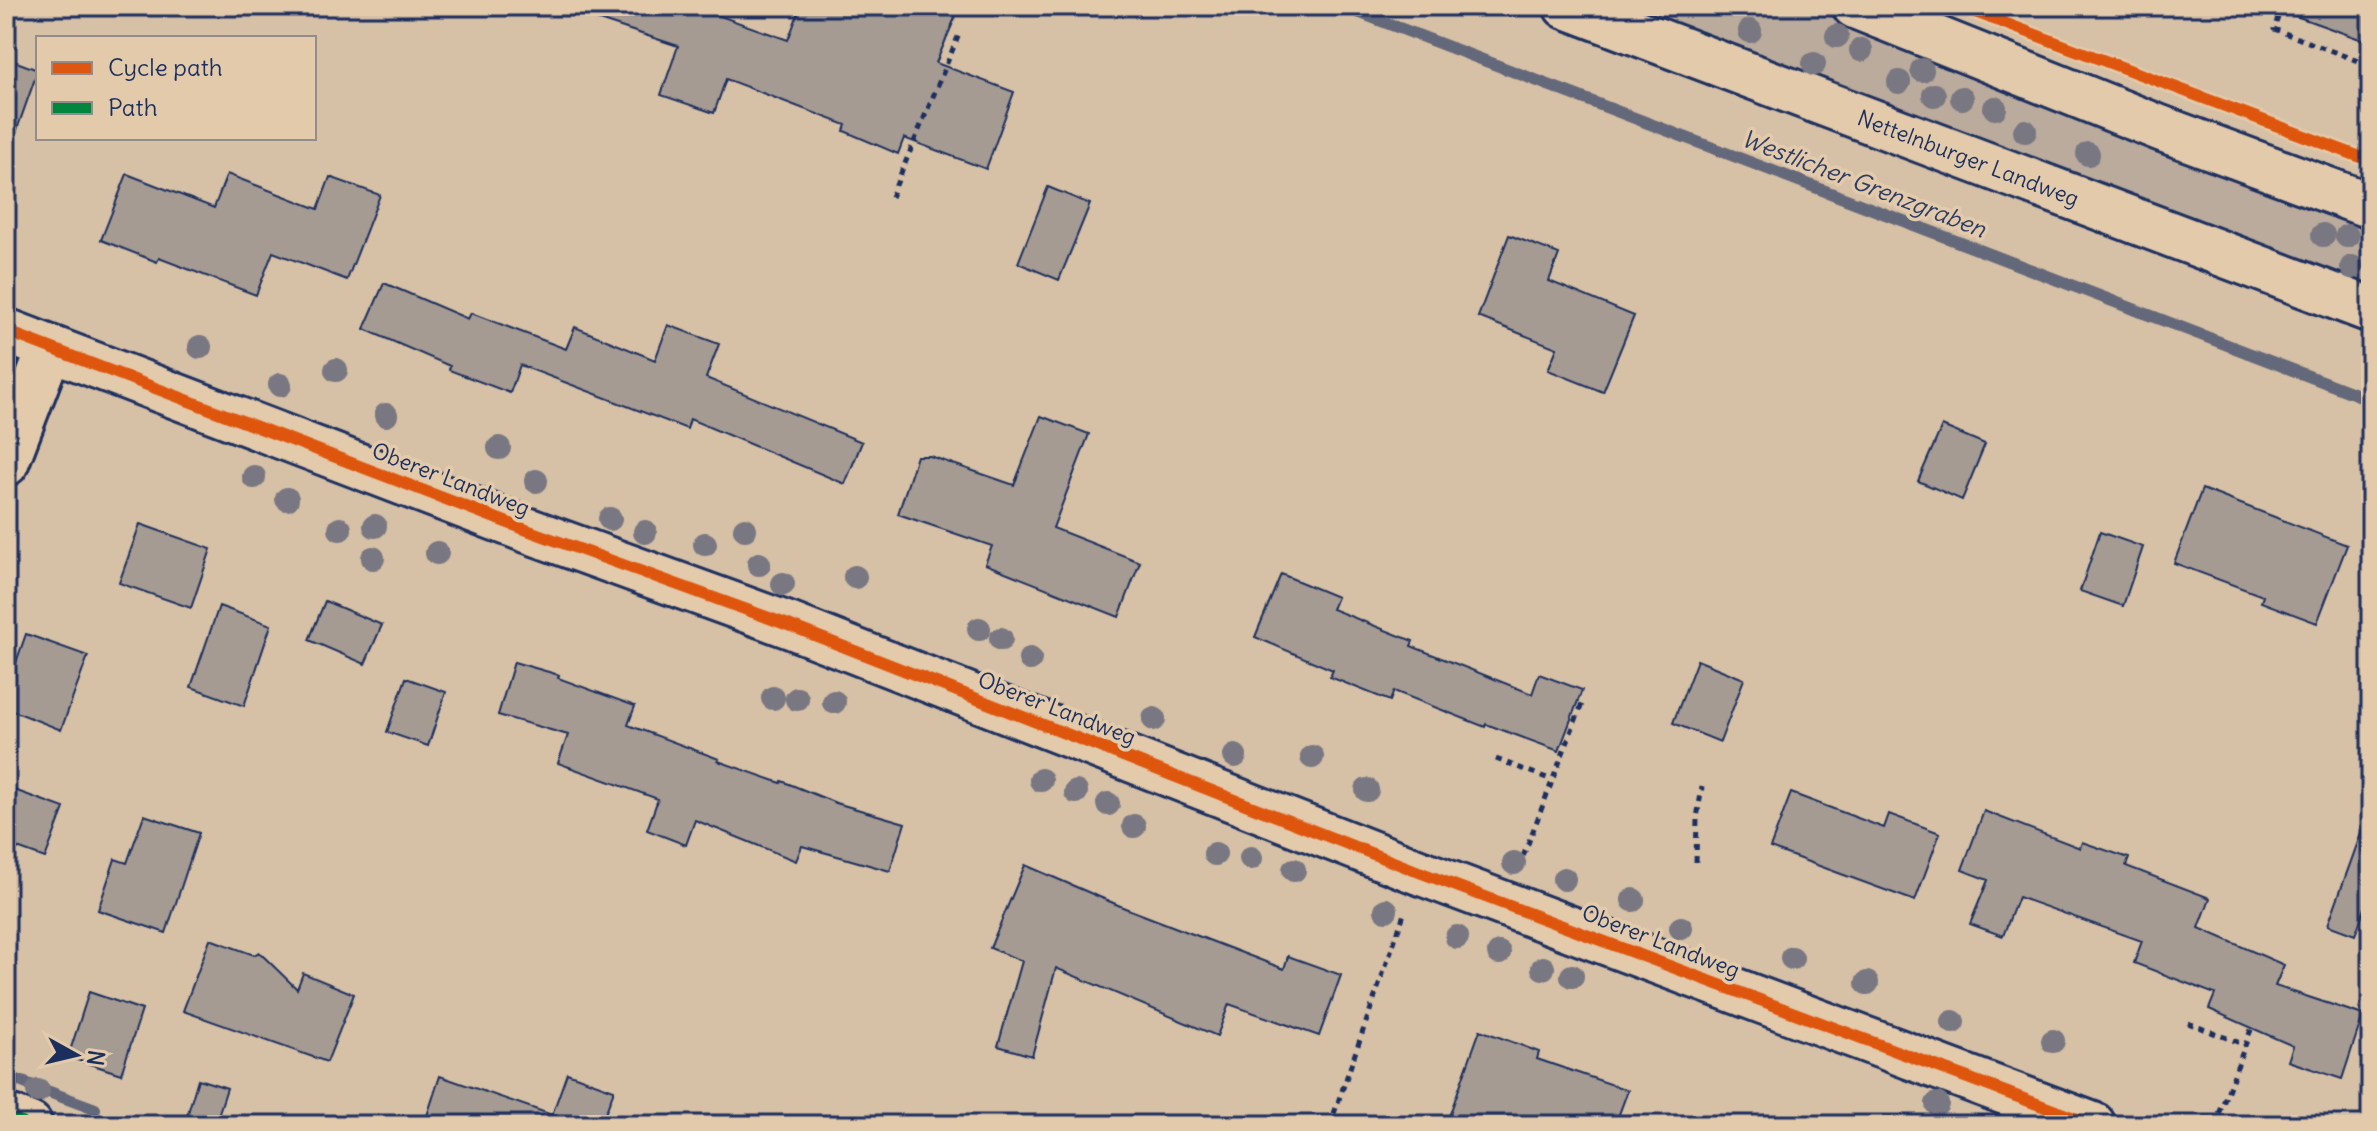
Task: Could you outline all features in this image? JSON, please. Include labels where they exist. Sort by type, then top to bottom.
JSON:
[{"type":"street","name":"Nettelnburger Landweg","points":[[1566,6],[2371,310]]},
{"type":"street","points":[[1855,6],[2160,128],[2371,206]]},
{"type":"street","name":"Oberer Landweg","points":[[6,331],[510,523],[791,626],[1419,872],[2093,1125]]},
{"type":"street","points":[[6,463],[50,348]]},
{"type":"street","points":[[6,1116],[30,1125]]},
{"type":"path","points":[[2282,6],[2274,29],[2371,66]]},
{"type":"path","points":[[891,197],[960,32]]},
{"type":"path","points":[[1504,904],[1582,704]]},
{"type":"path","points":[[1496,759],[1552,780]]},
{"type":"path","points":[[1696,862],[1697,818],[1702,787]]},
{"type":"path","points":[[1330,1125],[1419,872]]},
{"type":"path","points":[[2188,1023],[2245,1045]]},
{"type":"path","points":[[2215,1125],[2252,1027]]},
{"type":"shaded area","points":[[1621,6],[1805,6],[2371,224],[2371,292]]},
{"type":"building","points":[[576,6],[692,6],[788,40],[801,6],[960,6],[936,63],[1014,92],[986,169],[904,138],[898,154],[844,131],[846,125],[726,79],[714,113],[661,95],[678,46],[575,12]]},
{"type":"building","points":[[2280,6],[2371,6],[2371,43],[2279,10]]},
{"type":"building","points":[[6,58],[36,69],[36,76],[9,152],[6,151]]},
{"type":"building","points":[[127,174],[214,208],[227,174],[318,209],[330,177],[380,195],[347,280],[273,252],[256,295],[159,258],[157,262],[101,240]]},
{"type":"building","points":[[1048,187],[1090,204],[1059,280],[1018,263]]},
{"type":"building","points":[[1509,235],[1559,254],[1549,281],[1634,316],[1603,392],[1548,370],[1557,348],[1478,317]]},
{"type":"building","points":[[384,283],[468,319],[471,313],[566,349],[575,327],[655,360],[668,325],[719,344],[706,378],[862,442],[845,484],[690,419],[687,429],[520,365],[510,393],[449,370],[450,366],[364,329]]},
{"type":"building","points":[[1041,416],[1089,434],[1053,528],[1140,562],[1119,617],[985,564],[992,546],[898,514],[917,456],[930,456],[1014,485]]},
{"type":"building","points":[[1942,426],[1985,444],[1962,500],[1918,481]]},
{"type":"building","points":[[2202,489],[2347,545],[2317,623],[2261,602],[2263,596],[2174,563]]},
{"type":"building","points":[[140,524],[211,549],[191,608],[119,583]]},
{"type":"building","points":[[2100,532],[2143,547],[2123,606],[2080,591]]},
{"type":"building","points":[[1281,574],[1337,597],[1332,609],[1413,641],[1411,646],[1532,694],[1539,674],[1582,690],[1559,751],[1486,724],[1485,727],[1394,691],[1390,701],[1330,677],[1333,670],[1255,637]]},
{"type":"building","points":[[325,601],[382,625],[365,664],[309,640]]},
{"type":"building","points":[[219,606],[271,625],[244,706],[191,687]]},
{"type":"building","points":[[26,634],[88,656],[61,730],[6,708],[6,691]]},
{"type":"building","points":[[1697,660],[1744,679],[1720,742],[1673,723]]},
{"type":"building","points":[[514,662],[559,675],[558,678],[635,706],[628,725],[836,803],[905,823],[890,871],[802,846],[796,861],[695,820],[686,845],[647,830],[658,799],[558,763],[568,735],[498,715]]},
{"type":"building","points":[[406,678],[446,692],[428,746],[387,732]]},
{"type":"building","points":[[6,787],[64,808],[45,858],[6,844]]},
{"type":"building","points":[[1791,793],[1884,828],[1889,814],[1940,833],[1915,901],[1770,848]]},
{"type":"building","points":[[1984,811],[2080,848],[2082,842],[2129,858],[2126,866],[2210,898],[2199,928],[2284,965],[2275,986],[2363,1015],[2342,1079],[2288,1061],[2293,1046],[2209,1009],[2215,994],[2134,963],[2142,941],[2018,897],[2003,936],[1970,924],[1988,880],[1962,870]]},
{"type":"building","points":[[144,815],[199,833],[166,933],[98,910],[115,859],[127,863]]},
{"type":"building","points":[[2367,817],[2371,818],[2371,892],[2355,935],[2328,925]]},
{"type":"building","points":[[1025,865],[1125,908],[1284,969],[1288,956],[1341,975],[1319,1036],[1229,1004],[1217,1036],[1056,968],[1032,1056],[998,1046],[1022,961],[990,948]]},
{"type":"building","points":[[210,939],[254,955],[259,952],[297,989],[303,973],[354,994],[327,1062],[183,1011]]},
{"type":"building","points":[[89,992],[142,1010],[121,1074],[68,1057]]},
{"type":"building","points":[[1480,1030],[1539,1052],[1537,1059],[1628,1090],[1615,1125],[1446,1125]]},
{"type":"building","points":[[567,1073],[614,1090],[601,1125],[424,1125],[440,1076],[552,1115]]},
{"type":"building","points":[[198,1079],[227,1088],[215,1125],[187,1116]]},
{"type":"waterway","name":"Westlicher Grenzgraben","points":[[1342,6],[2371,400]]},
{"type":"waterway","points":[[6,1076],[95,1109]]},
{"type":"marked path","points":[[6,1116],[30,1125]]},
{"type":"cycle path","points":[[1959,6],[2371,161]]},
{"type":"cycle path","points":[[6,331],[524,529],[791,626],[1419,872],[2093,1125]]}]
